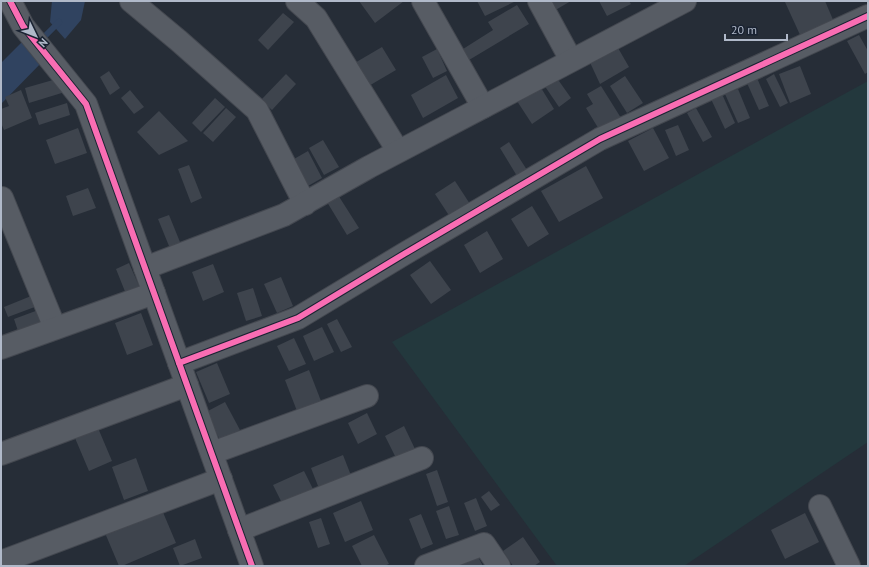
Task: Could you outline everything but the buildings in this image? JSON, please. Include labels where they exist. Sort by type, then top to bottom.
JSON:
[{"type":"street","points":[[10,1],[23,26],[86,104],[252,566]]},
{"type":"street","points":[[23,26],[24,1]]},
{"type":"street","points":[[131,1],[180,41],[257,110],[305,204]]},
{"type":"street","points":[[297,1],[316,18],[398,151]]},
{"type":"street","points":[[422,1],[483,107]]},
{"type":"street","points":[[539,1],[571,60]]},
{"type":"street","points":[[145,268],[284,215],[398,151],[685,1]]},
{"type":"street","points":[[179,363],[298,318],[600,139],[868,16]]},
{"type":"street","points":[[2,198],[55,328]]},
{"type":"street","points":[[1,348],[154,293]]},
{"type":"street","points":[[1,454],[187,385]]},
{"type":"street","points":[[212,454],[367,396]]},
{"type":"street","points":[[239,530],[422,458]]},
{"type":"street","points":[[1,562],[221,479]]},
{"type":"street","points":[[820,506],[849,566]]},
{"type":"street","points":[[426,566],[484,544],[499,566]]},
{"type":"green space","points":[[868,81],[868,442],[684,566],[557,566],[392,342]]},
{"type":"water","points":[[52,1],[85,1],[81,20],[65,39],[50,22]]},
{"type":"water","points":[[26,38],[45,59],[1,104],[1,63]]},
{"type":"waterway","points":[[40,41],[59,22]]},
{"type":"cycle path","points":[[10,1],[23,26],[86,104],[252,566]]},
{"type":"cycle path","points":[[179,363],[298,318],[600,139],[868,16]]}]
